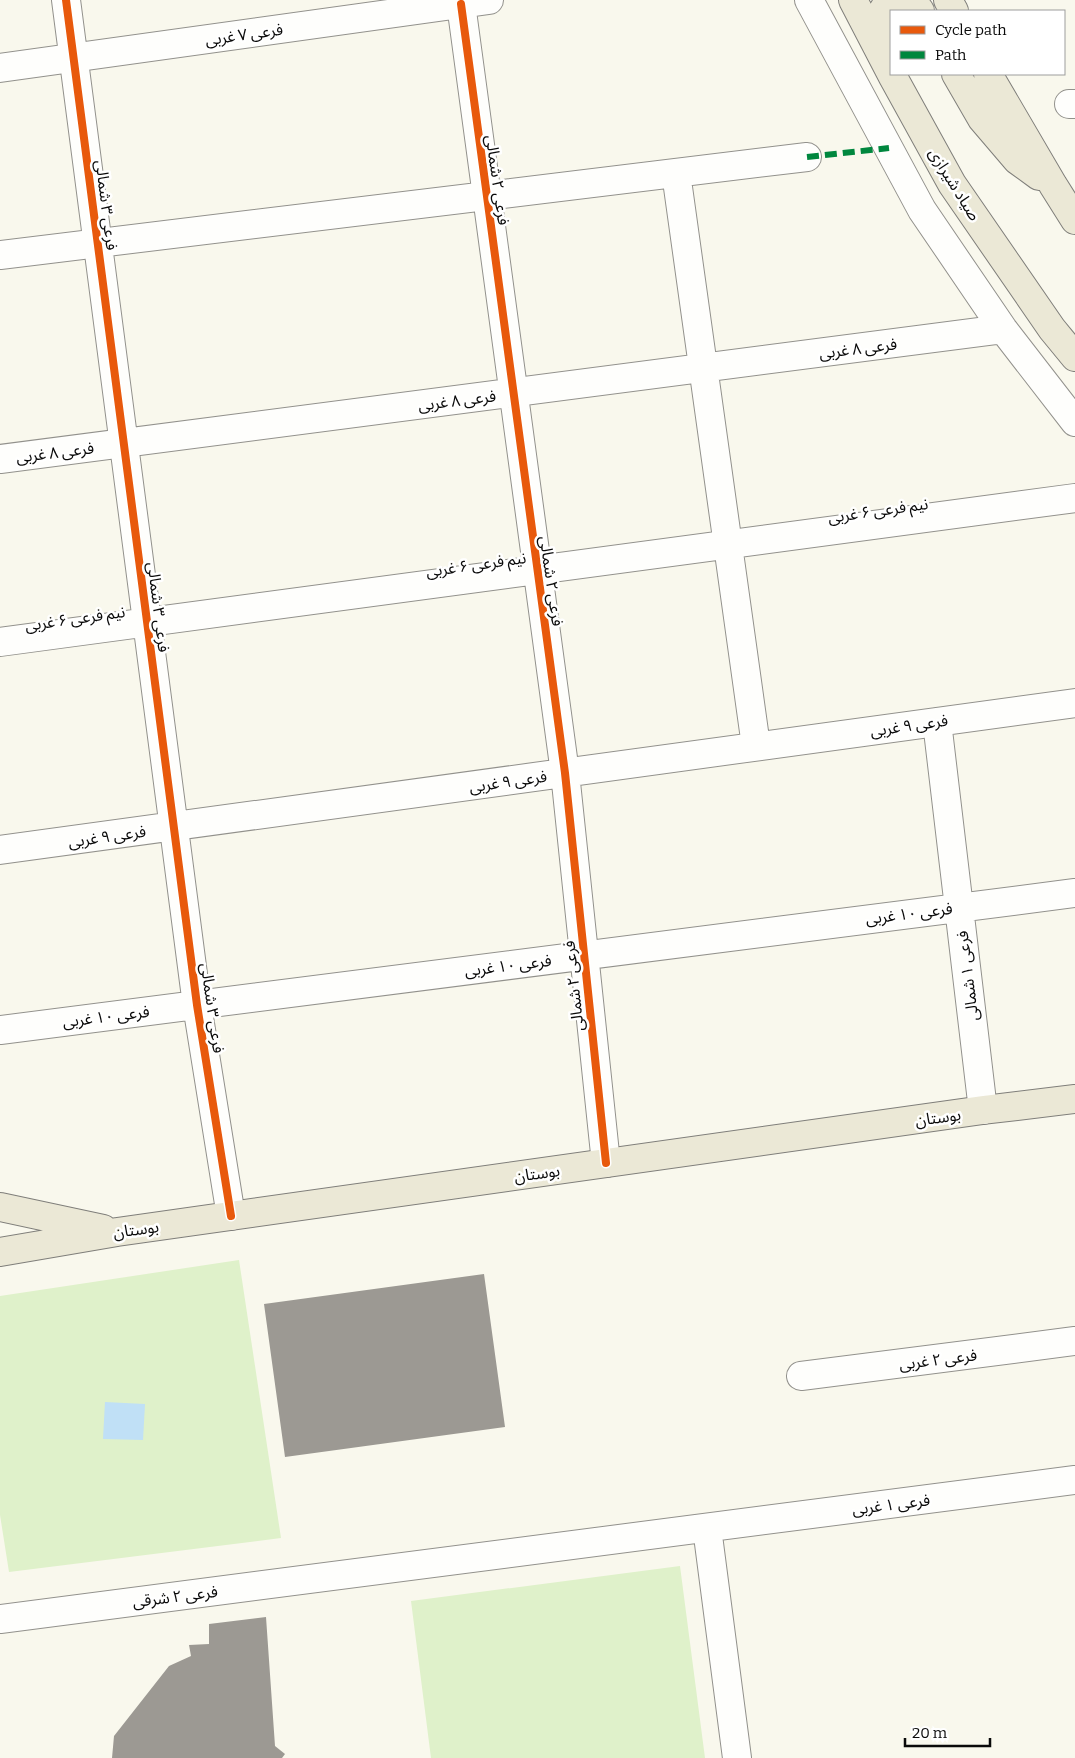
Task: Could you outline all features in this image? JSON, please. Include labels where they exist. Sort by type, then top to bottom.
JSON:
[{"type":"main road","name":"صیاد شیرازی","points":[[853,0],[890,70]]},
{"type":"main road","points":[[890,44],[886,34],[882,12],[887,4],[899,0]]},
{"type":"main road","points":[[907,0],[915,4],[919,10]]},
{"type":"main road","name":"صیاد شیرازی","points":[[892,75],[952,184],[1052,329],[1075,357]]},
{"type":"main road","points":[[904,75],[915,118]]},
{"type":"main road","points":[[957,75],[982,120],[1017,160],[1052,185]]},
{"type":"main road","points":[[989,75],[1052,185],[1075,220]]},
{"type":"main road","name":"بوستان","points":[[0,1252],[117,1232],[983,1110],[1075,1099]]},
{"type":"main road","points":[[0,1207],[117,1232]]},
{"type":"street","name":"فرعی ۳ شمالی","points":[[66,0],[198,1004],[231,1216]]},
{"type":"street","name":"فرعی ۷ غربی","points":[[0,68],[74,57],[330,11],[461,4],[489,0]]},
{"type":"street","points":[[809,0],[922,210],[1002,329],[1075,422]]},
{"type":"street","name":"فرعی ۲ شمالی","points":[[461,4],[565,773],[606,1163]]},
{"type":"street","points":[[0,255],[806,157]]},
{"type":"street","points":[[676,173],[756,746]]},
{"type":"street","name":"فرعی ۸ غربی","points":[[0,459],[1002,329]]},
{"type":"street","name":"نیم فرعی ۶ غربی","points":[[0,642],[1075,498]]},
{"type":"street","name":"فرعی ۹ غربی","points":[[0,850],[1075,703]]},
{"type":"street","name":"فرعی ۱ شمالی","points":[[937,722],[983,1110]]},
{"type":"street","name":"فرعی ۱۰ غربی","points":[[0,1030],[1075,892]]},
{"type":"street","name":"فرعی ۲ غربی","points":[[800,1376],[1075,1341]]},
{"type":"street","name":"فرعی ۱ غربی","points":[[350,1574],[1075,1480]]},
{"type":"street","points":[[707,1528],[737,1758]]},
{"type":"street","name":"فرعی ۲ شرقی","points":[[0,1619],[350,1574]]},
{"type":"green space","points":[[239,1260],[281,1538],[9,1572],[0,1515],[0,1296]]},
{"type":"green space","points":[[680,1566],[705,1758],[431,1758],[411,1601]]},
{"type":"water","points":[[105,1402],[145,1404],[143,1440],[103,1439]]},
{"type":"building","points":[[484,1274],[505,1427],[285,1457],[264,1304]]},
{"type":"building","points":[[266,1617],[275,1746],[285,1754],[282,1758],[112,1758],[114,1736],[169,1666],[191,1656],[189,1645],[209,1644],[209,1624]]},
{"type":"marked path","points":[[807,157],[889,148]]},
{"type":"cycle path","points":[[66,0],[197,1005],[231,1216]]},
{"type":"cycle path","points":[[461,4],[565,773],[606,1163]]}]
